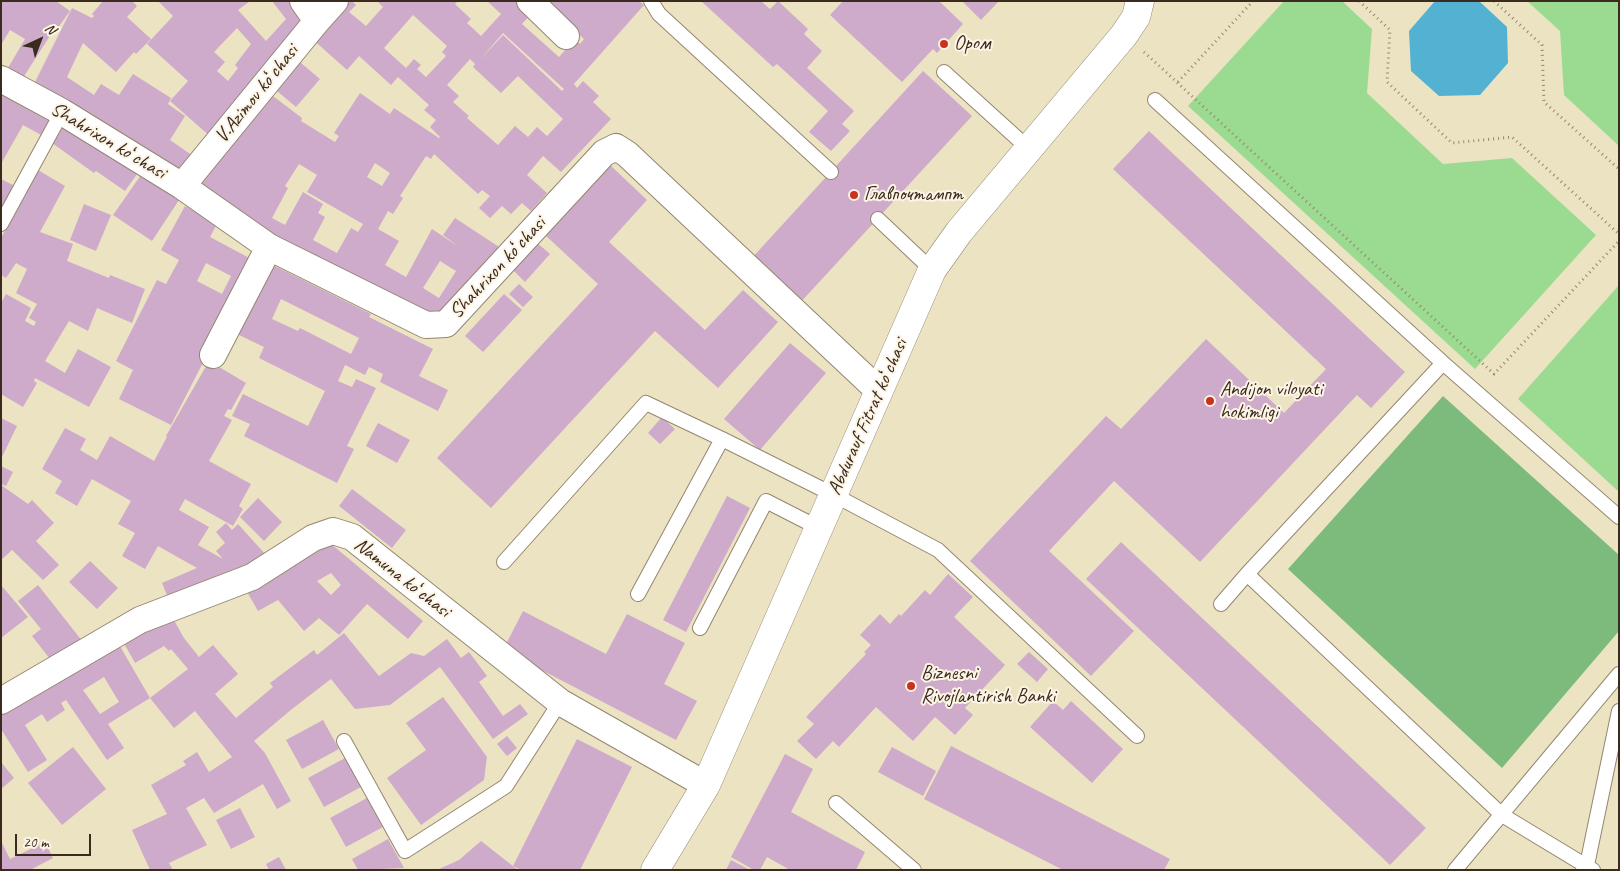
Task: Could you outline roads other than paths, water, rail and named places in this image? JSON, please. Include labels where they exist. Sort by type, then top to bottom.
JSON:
[{"type":"main road","name":"Abdurauf Fitrat koʻchasi","points":[[655,870],[706,785],[932,270],[959,232],[1124,35],[1136,17],[1140,1]]},
{"type":"street","name":"V.Аzimov koʻchasi","points":[[182,186],[310,11],[335,1]]},
{"type":"street","points":[[530,1],[566,36]]},
{"type":"street","name":"Shahrixon koʻchasi","points":[[1,79],[62,112],[182,186],[269,247],[426,325],[446,324],[604,153],[616,147],[627,154],[879,391]]},
{"type":"street","points":[[213,355],[269,247]]},
{"type":"street","name":"Namuna koʻchasi","points":[[1,701],[140,620],[252,577],[313,538],[333,531],[352,537],[560,702],[706,785]]},
{"type":"lane","points":[[651,1],[659,14],[831,172]]},
{"type":"lane","points":[[944,72],[1029,149]]},
{"type":"lane","points":[[1155,100],[1443,363],[1619,518]]},
{"type":"lane","points":[[1,224],[62,112]]},
{"type":"lane","points":[[878,219],[932,270]]},
{"type":"lane","points":[[1221,604],[1443,363]]},
{"type":"lane","points":[[504,562],[646,403],[834,495],[938,550],[1137,736]]},
{"type":"lane","points":[[638,594],[722,439]]},
{"type":"lane","points":[[700,628],[766,500],[819,528]]},
{"type":"lane","points":[[1247,574],[1502,815],[1588,868],[1619,711]]},
{"type":"lane","points":[[1455,870],[1619,674]]},
{"type":"lane","points":[[344,741],[405,851],[506,786],[560,702]]},
{"type":"lane","points":[[836,803],[914,870]]},
{"type":"water","points":[[1435,1],[1479,1],[1507,27],[1508,63],[1480,95],[1439,96],[1411,71],[1409,31]]},
{"type":"place","name":"Ором","points":[[944,44]]},
{"type":"place","name":"Главпочтампт","points":[[854,195]]},
{"type":"place","name":"Andijon vilоyati hоkimligi","points":[[1210,401]]},
{"type":"place","name":"Biznesni Rivojlantirish Banki","points":[[911,686]]}]
